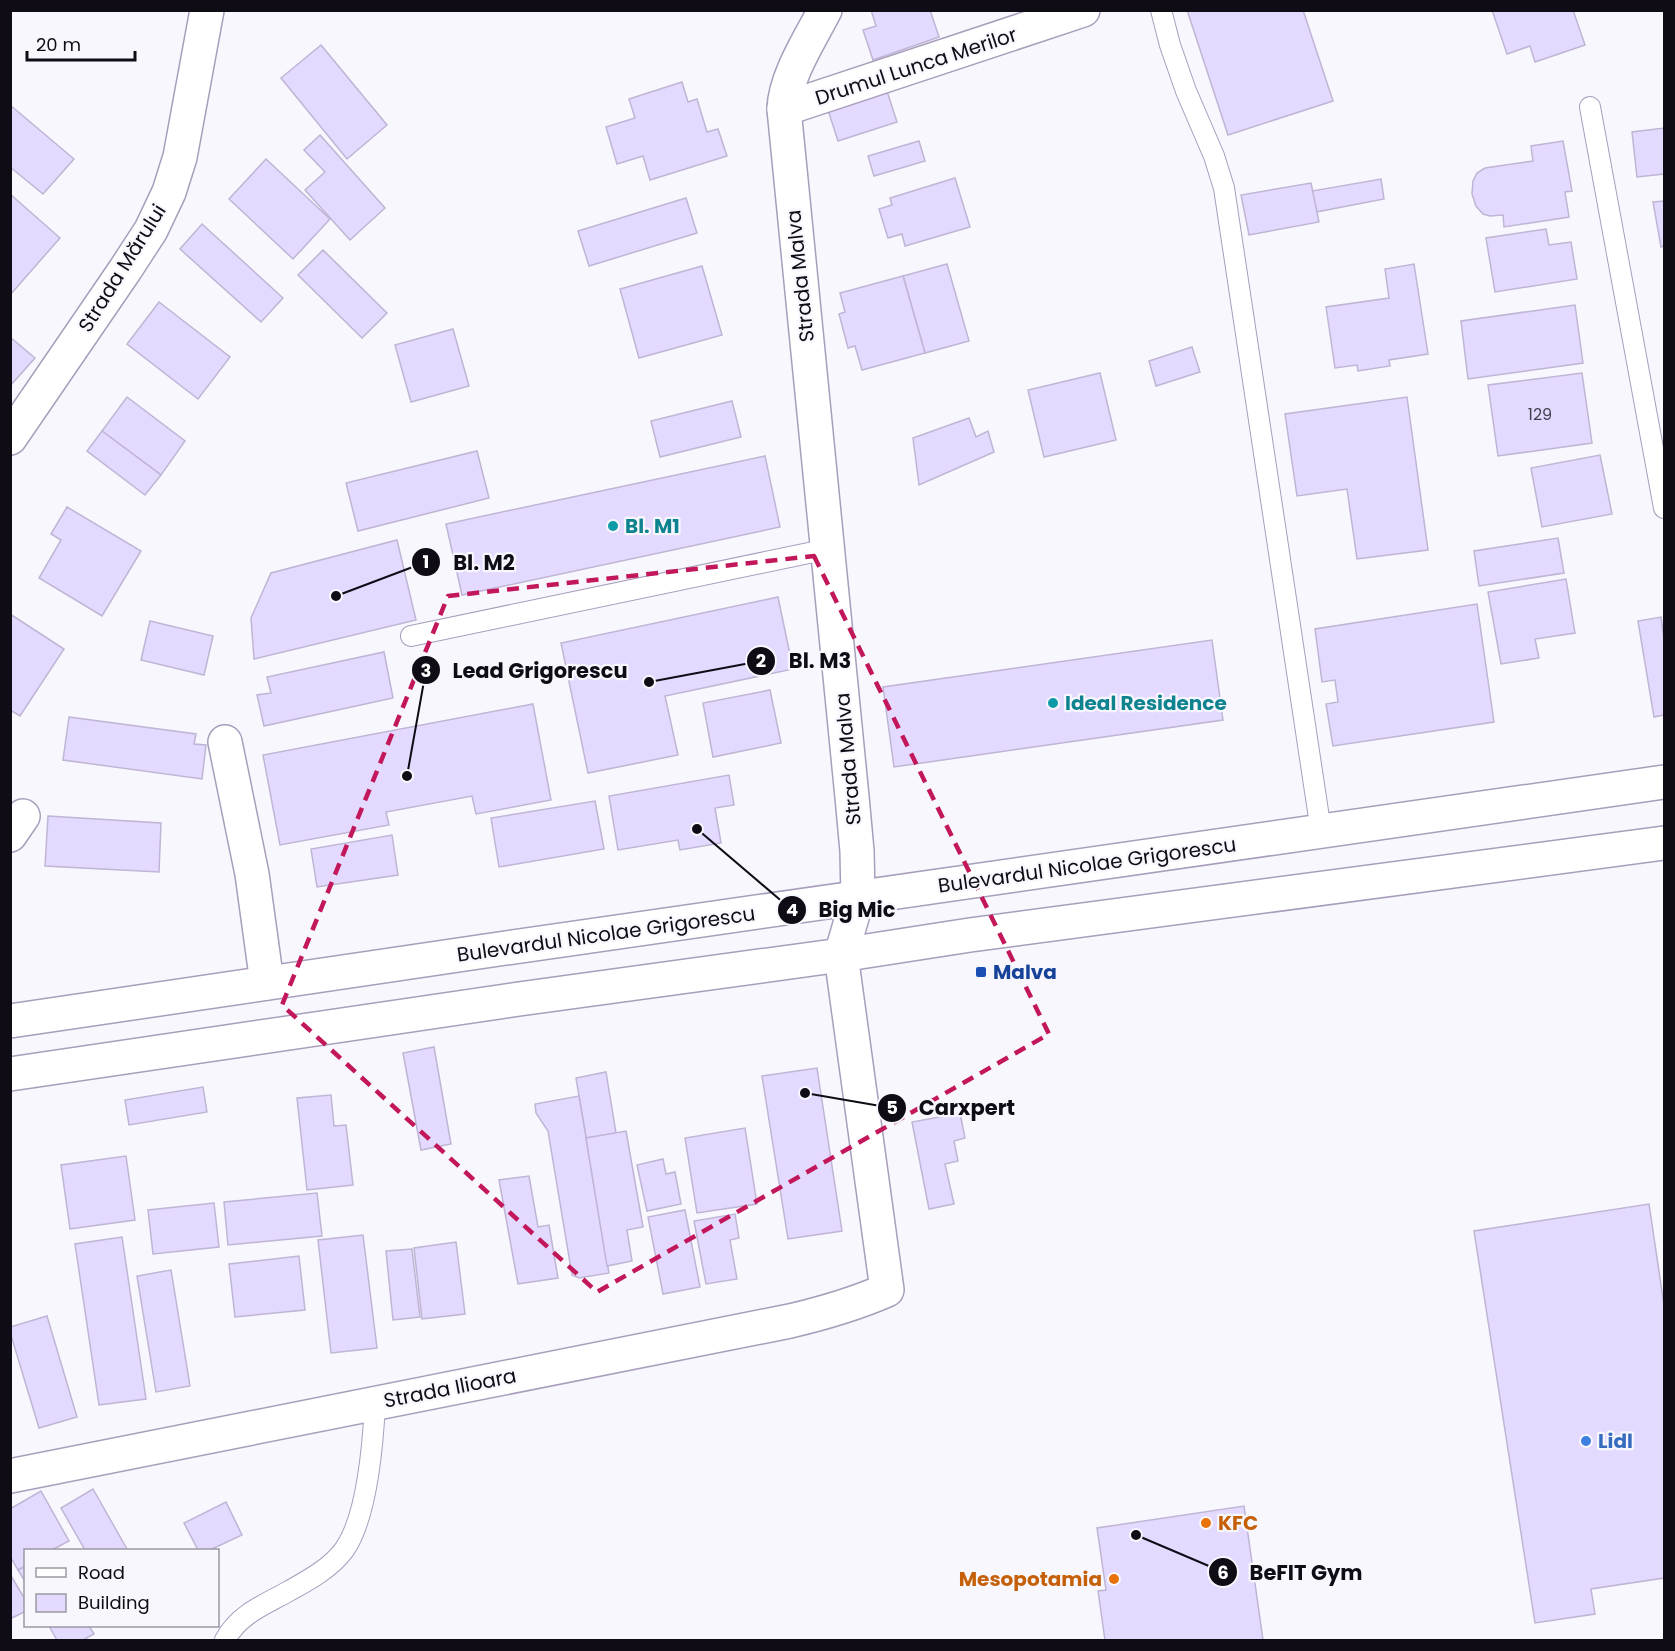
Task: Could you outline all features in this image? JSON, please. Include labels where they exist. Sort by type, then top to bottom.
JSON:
[{"type":"main road","name":"Strada Mărului","points":[[10,438],[151,230],[169,192],[180,157],[207,10]]},
{"type":"main road","name":"Strada Malva","points":[[825,10],[788,84],[784,97],[784,109],[856,840],[858,897],[841,955]]},
{"type":"main road","name":"Drumul Lunca Merilor","points":[[784,109],[1083,10]]},
{"type":"main road","points":[[225,742],[252,874],[267,983]]},
{"type":"main road","name":"Bulevardul Nicolae Grigorescu","points":[[10,1021],[1665,782]]},
{"type":"main road","points":[[10,1074],[970,935],[1665,843]]},
{"type":"main road","name":"Strada Ilioara","points":[[10,1476],[820,1314],[852,1305],[887,1290],[841,955]]},
{"type":"lane","points":[[1161,10],[1186,91],[1214,156],[1224,188],[1321,831]]},
{"type":"lane","points":[[1590,106],[1665,508]]},
{"type":"lane","points":[[411,636],[828,549]]},
{"type":"lane","points":[[225,1641],[230,1630],[245,1616],[289,1591],[335,1560],[352,1536],[359,1519],[366,1485],[375,1404]]},
{"type":"highlighted area","points":[[814,556],[1049,1034],[597,1292],[282,1005],[448,596]]},
{"type":"building","points":[[871,10],[930,10],[939,37],[873,60],[863,30],[876,26]]},
{"type":"building","points":[[1187,10],[1303,10],[1333,101],[1228,135]]},
{"type":"building","points":[[1492,10],[1573,10],[1585,45],[1535,62],[1530,46],[1507,54]]},
{"type":"building","points":[[321,45],[387,125],[347,159],[281,78]]},
{"type":"building","points":[[682,82],[688,102],[697,99],[707,132],[718,129],[727,156],[650,180],[643,156],[617,164],[606,127],[635,118],[629,99]]},
{"type":"building","points":[[886,88],[897,122],[838,141],[827,107]]},
{"type":"building","points":[[10,105],[74,159],[43,194],[10,167]]},
{"type":"building","points":[[1664,128],[1664,174],[1637,177],[1632,132]]},
{"type":"building","points":[[320,135],[385,208],[350,240],[305,190],[325,172],[304,150]]},
{"type":"building","points":[[919,141],[925,161],[874,176],[868,156]]},
{"type":"building","points":[[1563,141],[1572,191],[1565,192],[1569,217],[1504,227],[1503,215],[1483,214],[1476,206],[1472,194],[1473,181],[1477,173],[1485,168],[1533,161],[1531,146]]},
{"type":"building","points":[[266,159],[330,219],[293,259],[229,199]]},
{"type":"building","points":[[955,178],[970,227],[905,246],[902,234],[888,238],[879,209],[892,205],[890,198]]},
{"type":"building","points":[[1381,179],[1384,199],[1316,212],[1312,191]]},
{"type":"building","points":[[1311,183],[1319,222],[1249,235],[1241,195]]},
{"type":"building","points":[[10,194],[60,238],[10,295]]},
{"type":"building","points":[[686,198],[697,233],[589,266],[578,231]]},
{"type":"building","points":[[1664,201],[1664,246],[1661,247],[1653,202]]},
{"type":"building","points":[[202,224],[283,298],[261,322],[180,249]]},
{"type":"building","points":[[1546,229],[1549,245],[1571,242],[1577,279],[1495,292],[1486,238]]},
{"type":"building","points":[[323,250],[387,313],[362,338],[298,275]]},
{"type":"building","points":[[947,264],[969,341],[925,353],[903,276]]},
{"type":"building","points":[[1414,264],[1428,354],[1389,360],[1390,366],[1358,371],[1357,365],[1335,368],[1326,307],[1389,298],[1385,269]]},
{"type":"building","points":[[702,266],[722,335],[639,358],[620,289]]},
{"type":"building","points":[[903,276],[925,353],[862,370],[855,346],[848,348],[839,314],[845,312],[840,293]]},
{"type":"building","points":[[159,302],[230,357],[198,399],[127,344]]},
{"type":"building","points":[[1575,305],[1583,363],[1468,379],[1461,321]]},
{"type":"building","points":[[453,329],[469,386],[411,402],[395,345]]},
{"type":"building","points":[[10,337],[35,358],[10,386]]},
{"type":"building","points":[[1192,347],[1200,372],[1156,386],[1149,361]]},
{"type":"building","points":[[1100,373],[1116,440],[1044,457],[1028,390]]},
{"type":"building","points":[[1582,373],[1592,443],[1498,456],[1488,385]]},
{"type":"building","points":[[127,397],[185,441],[161,475],[102,431]]},
{"type":"building","points":[[1407,397],[1428,550],[1357,559],[1347,489],[1297,496],[1285,414]]},
{"type":"building","points":[[732,401],[741,437],[660,457],[651,421]]},
{"type":"building","points":[[969,418],[976,437],[988,431],[994,452],[919,485],[913,438]]},
{"type":"building","points":[[102,431],[161,475],[145,495],[87,451]]},
{"type":"building","points":[[477,451],[489,498],[358,531],[346,483]]},
{"type":"building","points":[[1600,455],[1612,514],[1542,527],[1531,468]]},
{"type":"building","name":"Bl. M1","points":[[765,456],[780,527],[462,595],[446,524]]},
{"type":"building","points":[[67,507],[141,551],[102,616],[39,578],[61,540],[51,534]]},
{"type":"building","points":[[1558,538],[1564,573],[1479,586],[1474,551]]},
{"type":"building","points":[[397,540],[416,620],[254,659],[251,618],[271,573]]},
{"type":"building","points":[[1566,579],[1575,633],[1535,639],[1539,658],[1501,664],[1488,592]]},
{"type":"building","points":[[778,597],[793,669],[665,696],[678,755],[588,773],[561,643]]},
{"type":"building","points":[[1477,604],[1494,722],[1333,746],[1326,704],[1338,702],[1335,680],[1322,682],[1315,629]]},
{"type":"building","points":[[10,614],[64,649],[20,716],[10,710]]},
{"type":"building","points":[[1661,617],[1664,639],[1664,715],[1654,717],[1638,621]]},
{"type":"building","points":[[150,621],[213,636],[204,675],[141,660]]},
{"type":"building","name":"Ideal Residence","points":[[1212,640],[1223,720],[894,767],[883,687]]},
{"type":"building","points":[[384,652],[393,698],[264,726],[257,695],[271,693],[267,677]]},
{"type":"building","points":[[770,690],[781,743],[713,757],[703,703]]},
{"type":"building","points":[[533,704],[551,800],[476,814],[472,796],[386,812],[389,825],[280,845],[263,755]]},
{"type":"building","points":[[69,717],[196,734],[194,744],[206,745],[202,779],[63,760]]},
{"type":"building","points":[[729,775],[734,805],[715,808],[721,843],[680,850],[678,840],[618,850],[609,796]]},
{"type":"building","points":[[595,801],[604,849],[499,867],[491,818]]},
{"type":"building","points":[[48,816],[161,823],[159,872],[45,866]]},
{"type":"building","points":[[392,835],[398,875],[317,887],[311,849]]},
{"type":"building","points":[[434,1047],[451,1144],[421,1150],[403,1053]]},
{"type":"building","points":[[817,1068],[842,1231],[788,1239],[762,1076]]},
{"type":"building","points":[[606,1072],[616,1133],[586,1138],[576,1078]]},
{"type":"building","points":[[203,1087],[207,1112],[129,1125],[125,1100]]},
{"type":"building","points":[[331,1095],[334,1126],[346,1125],[353,1185],[307,1190],[297,1098]]},
{"type":"building","points":[[579,1096],[609,1273],[579,1278],[572,1275],[548,1131],[536,1113],[535,1104]]},
{"type":"building","points":[[960,1113],[965,1138],[954,1141],[958,1161],[945,1164],[954,1204],[929,1209],[912,1122]]},
{"type":"building","points":[[745,1128],[757,1204],[697,1213],[685,1138]]},
{"type":"building","points":[[626,1131],[643,1227],[627,1230],[632,1261],[607,1266],[586,1138]]},
{"type":"building","points":[[126,1156],[135,1220],[70,1229],[61,1165]]},
{"type":"building","points":[[663,1159],[666,1174],[675,1172],[681,1204],[647,1211],[637,1165]]},
{"type":"building","points":[[529,1176],[538,1227],[549,1225],[558,1278],[518,1284],[499,1180]]},
{"type":"building","points":[[317,1193],[322,1236],[228,1245],[224,1202]]},
{"type":"building","points":[[214,1203],[219,1247],[153,1254],[148,1210]]},
{"type":"building","name":"Lidl","points":[[1649,1204],[1664,1305],[1664,1578],[1591,1589],[1595,1614],[1535,1623],[1474,1231]]},
{"type":"building","points":[[685,1210],[700,1287],[663,1294],[648,1217]]},
{"type":"building","points":[[735,1214],[739,1238],[730,1240],[737,1279],[706,1284],[694,1221]]},
{"type":"building","points":[[363,1235],[377,1348],[331,1353],[318,1240]]},
{"type":"building","points":[[122,1237],[146,1399],[99,1405],[75,1244]]},
{"type":"building","points":[[456,1242],[465,1314],[422,1319],[414,1248]]},
{"type":"building","points":[[412,1249],[420,1317],[393,1320],[386,1251]]},
{"type":"building","points":[[299,1256],[305,1310],[235,1317],[229,1264]]},
{"type":"building","points":[[171,1270],[190,1386],[156,1392],[137,1276]]},
{"type":"building","points":[[47,1316],[77,1417],[39,1428],[10,1327]]},
{"type":"building","points":[[93,1489],[127,1549],[84,1549],[61,1508]]},
{"type":"building","points":[[41,1491],[69,1541],[54,1549],[24,1549],[24,1567],[18,1570],[10,1556],[10,1509]]},
{"type":"building","points":[[226,1502],[242,1535],[212,1549],[197,1549],[184,1523]]},
{"type":"building","points":[[1244,1506],[1263,1640],[1105,1640],[1098,1591],[1106,1590],[1097,1528]]},
{"type":"building","points":[[24,1567],[24,1580],[18,1570]]},
{"type":"building","points":[[10,1574],[24,1598],[24,1612],[10,1619]]},
{"type":"building","points":[[50,1627],[90,1627],[94,1634],[83,1640],[57,1640]]},
{"type":"place","name":"Bl. M1","points":[[613,526]]},
{"type":"place","name":"Bl. M2","points":[[336,596]]},
{"type":"place","name":"Bl. M3","points":[[649,682]]},
{"type":"place","name":"Ideal Residence","points":[[1053,703]]},
{"type":"place","name":"Lead Grigorescu","points":[[407,776]]},
{"type":"place","name":"Big Mic","points":[[697,829]]},
{"type":"place","name":"Malva","points":[[981,972]]},
{"type":"place","name":"Carxpert","points":[[805,1093]]},
{"type":"place","name":"Lidl","points":[[1586,1441]]},
{"type":"place","name":"KFC","points":[[1206,1523]]},
{"type":"place","name":"BeFIT Gym","points":[[1136,1535]]},
{"type":"place","name":"Mesopotamia","points":[[1114,1579]]}]
